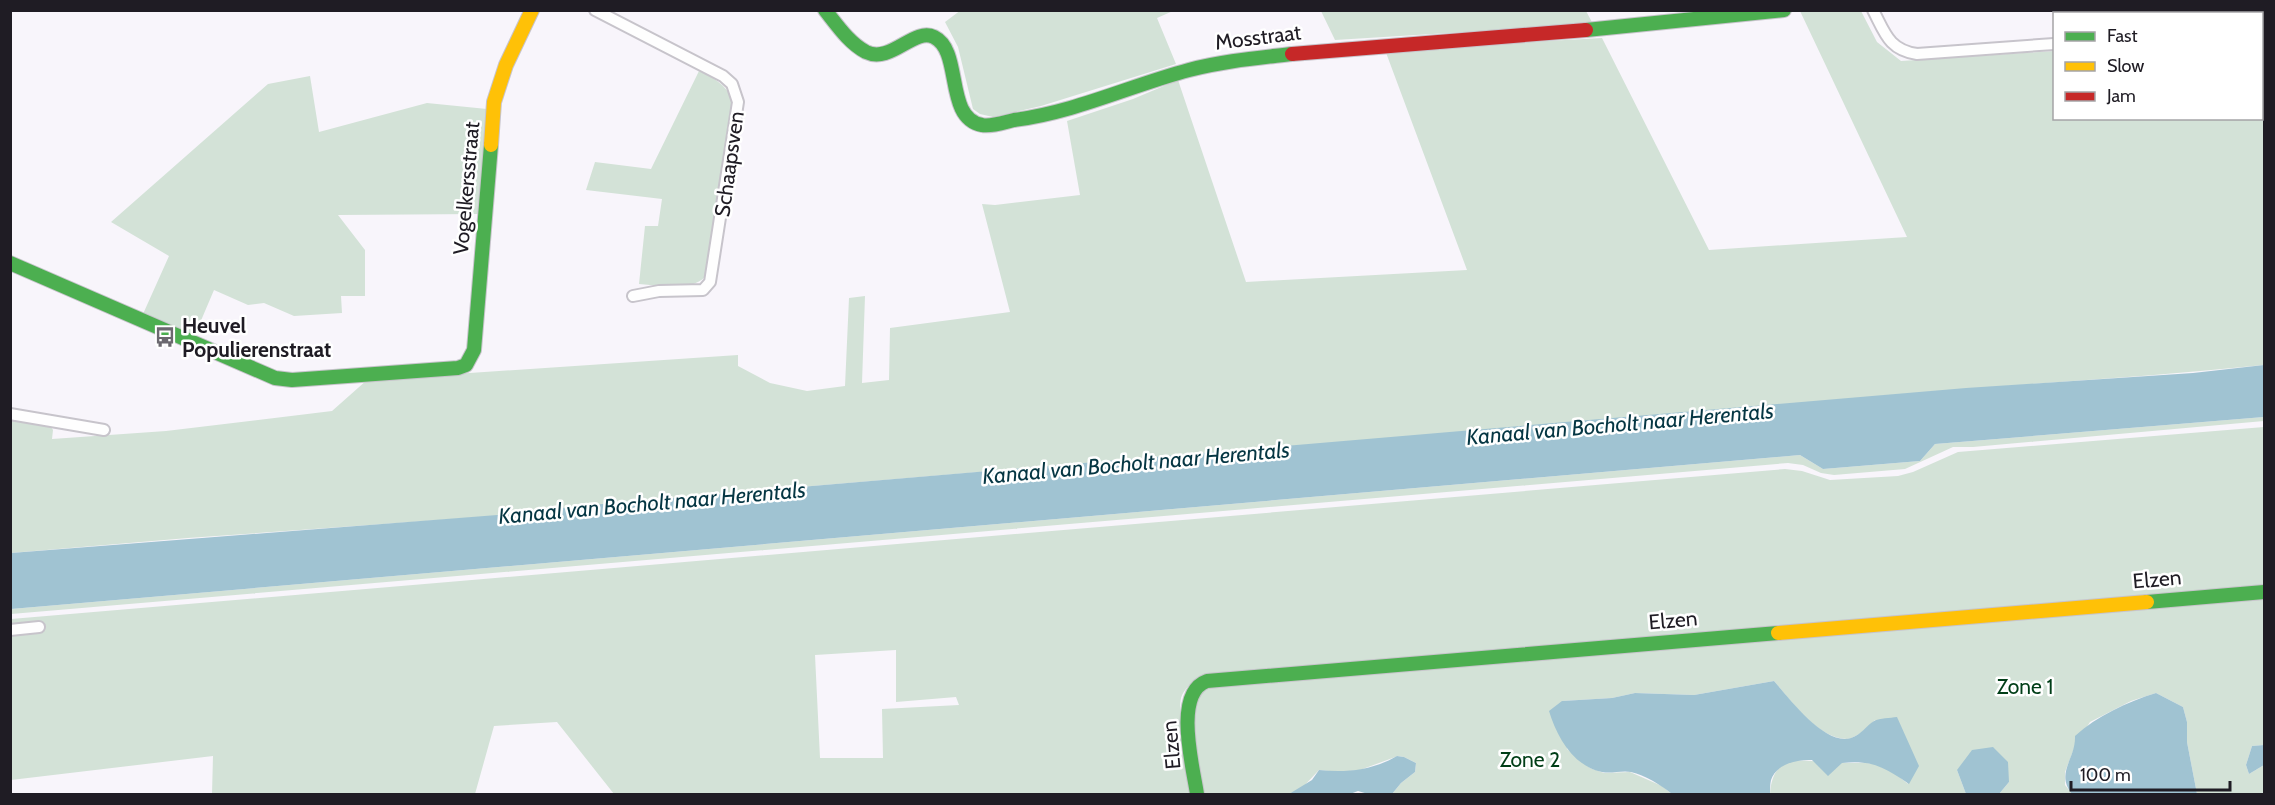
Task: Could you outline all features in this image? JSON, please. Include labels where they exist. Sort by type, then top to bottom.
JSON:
[{"type":"street","name":"Vogelkersstraat","points":[[10,263],[275,378],[292,380],[458,368],[466,365],[474,350],[494,102],[506,64],[532,10]]},
{"type":"street","name":"Schaapsven","points":[[595,10],[723,75],[732,84],[738,102],[710,282],[703,290],[658,291],[633,296]]},
{"type":"street","name":"Mosstraat","points":[[825,10],[850,39],[868,54],[890,53],[921,36],[931,35],[938,38],[947,56],[963,111],[973,122],[982,125],[1046,116],[1188,70],[1228,61],[1314,51],[1601,29],[1784,10]]},
{"type":"street","points":[[1873,10],[1887,36],[1902,51],[1917,54],[2053,44]]},
{"type":"street","points":[[10,414],[104,430]]},
{"type":"street","name":"Elzen","points":[[1197,795],[1188,725],[1190,697],[1195,688],[1204,682],[2265,592]]},
{"type":"street","points":[[10,630],[39,627]]},
{"type":"green space","points":[[961,10],[1173,11],[1157,18],[1176,64],[1041,106],[993,117],[980,114],[973,109],[958,47],[945,22]]},
{"type":"green space","points":[[1321,11],[1586,11],[1593,24],[1335,40]]},
{"type":"green space","points":[[1800,11],[1861,11],[1877,42],[1901,61],[2053,51],[2053,120],[2263,120],[2264,36],[2264,365],[578,506],[536,512],[527,511],[523,514],[11,553],[11,419],[49,424],[53,430],[52,439],[166,431],[332,411],[367,380],[738,355],[738,366],[770,383],[807,391],[845,386],[849,298],[865,296],[862,383],[889,380],[890,328],[1010,312],[982,204],[995,205],[1080,195],[1067,121],[1133,99],[1178,80],[1246,282],[1467,270],[1385,50],[1602,38],[1709,250],[1907,237]]},
{"type":"green space","points":[[699,71],[718,82],[732,99],[705,277],[682,287],[639,284],[645,226],[658,226],[662,199],[586,190],[595,162],[651,169]]},
{"type":"green space","points":[[310,76],[319,132],[427,103],[487,109],[479,214],[338,215],[365,250],[365,296],[341,296],[342,313],[294,316],[264,303],[248,305],[214,290],[194,337],[143,314],[169,256],[111,222],[268,84]]},
{"type":"green space","points":[[2264,417],[2264,421],[1953,447],[1905,469],[1834,475],[1821,473],[1803,465],[1788,463],[11,614],[11,609],[1800,455],[1823,469],[1920,461],[1935,444]]},
{"type":"green space","points":[[2264,427],[2264,586],[1199,676],[1184,692],[1180,706],[1192,794],[614,794],[557,722],[494,726],[475,794],[212,794],[213,756],[11,780],[11,634],[41,631],[41,622],[11,626],[11,619],[1785,469],[1802,471],[1830,480],[1898,476],[1913,472],[1958,452]],"holes":[[[896,650],[896,702],[956,697],[959,705],[882,709],[883,758],[820,758],[815,655]]]},
{"type":"green space","name":"Zone 1","points":[[2264,597],[2264,745],[2252,746],[2246,765],[2249,774],[2264,765],[2264,794],[2197,794],[2183,707],[2156,693],[2131,701],[2090,722],[2075,746],[2065,772],[2065,785],[2072,794],[1999,794],[2009,782],[1957,770],[1966,794],[1770,794],[1778,769],[1786,763],[1796,761],[1880,765],[1908,784],[1875,720],[1855,737],[1847,739],[1836,737],[1826,733],[1806,718],[1774,681],[1694,695],[1635,693],[1612,698],[1562,701],[1567,749],[1590,768],[1604,773],[1630,772],[1662,786],[1672,794],[1392,794],[1415,772],[1416,763],[1398,756],[1360,770],[1339,772],[1319,770],[1302,788],[1289,794],[1203,794],[1193,722],[1193,700],[1202,688]]},
{"type":"water","name":"Kanaal van Bocholt naar Herentals","points":[[2264,365],[2264,417],[1935,444],[1920,461],[1823,469],[1800,455],[11,609],[11,553],[522,513],[524,519],[536,518],[536,511],[578,506],[1966,388],[2193,373]]},
{"type":"water","points":[[1774,681],[1808,719],[1830,735],[1841,739],[1855,737],[1876,720],[1897,717],[1919,766],[1909,784],[1885,769],[1870,764],[1842,763],[1828,776],[1812,760],[1806,760],[1782,766],[1771,780],[1770,794],[1672,794],[1636,773],[1602,772],[1583,764],[1562,740],[1549,711],[1562,701],[1612,698],[1635,693],[1694,695]]},
{"type":"water","points":[[2156,693],[2183,707],[2197,794],[2072,794],[2065,779],[2075,736],[2113,710]]},
{"type":"water","points":[[2264,745],[2264,765],[2249,774],[2246,765],[2252,746]]},
{"type":"water","points":[[1993,747],[2008,762],[2009,782],[1999,794],[1966,794],[1957,770],[1972,750]]},
{"type":"water","points":[[1397,756],[1416,763],[1415,772],[1392,794],[1368,794],[1358,791],[1350,794],[1289,794],[1312,780],[1319,770],[1360,769],[1379,765]]},
{"type":"traffic: fast","points":[[825,10],[854,44],[866,52],[884,53],[918,37],[926,35],[934,37],[943,45],[948,56],[963,110],[970,120],[982,125],[998,124],[1059,111],[1202,67],[1292,54]]},
{"type":"traffic: fast","points":[[1586,30],[1784,10]]},
{"type":"traffic: fast","points":[[10,263],[275,378],[292,380],[458,368],[466,365],[474,350],[491,145]]},
{"type":"traffic: fast","points":[[2147,602],[2264,592]]},
{"type":"traffic: fast","points":[[1197,794],[1189,750],[1188,715],[1191,700],[1197,688],[1207,681],[1778,633]]},
{"type":"traffic: slow","points":[[491,145],[494,102],[506,65],[532,10]]},
{"type":"traffic: slow","points":[[1778,633],[2147,602]]},
{"type":"traffic: jam","points":[[1292,54],[1586,30]]},
{"type":"place","name":"Heuvel Populierenstraat","points":[[165,337]]},
{"type":"park label","name":"Zone 2","points":[[1530,759]]}]
